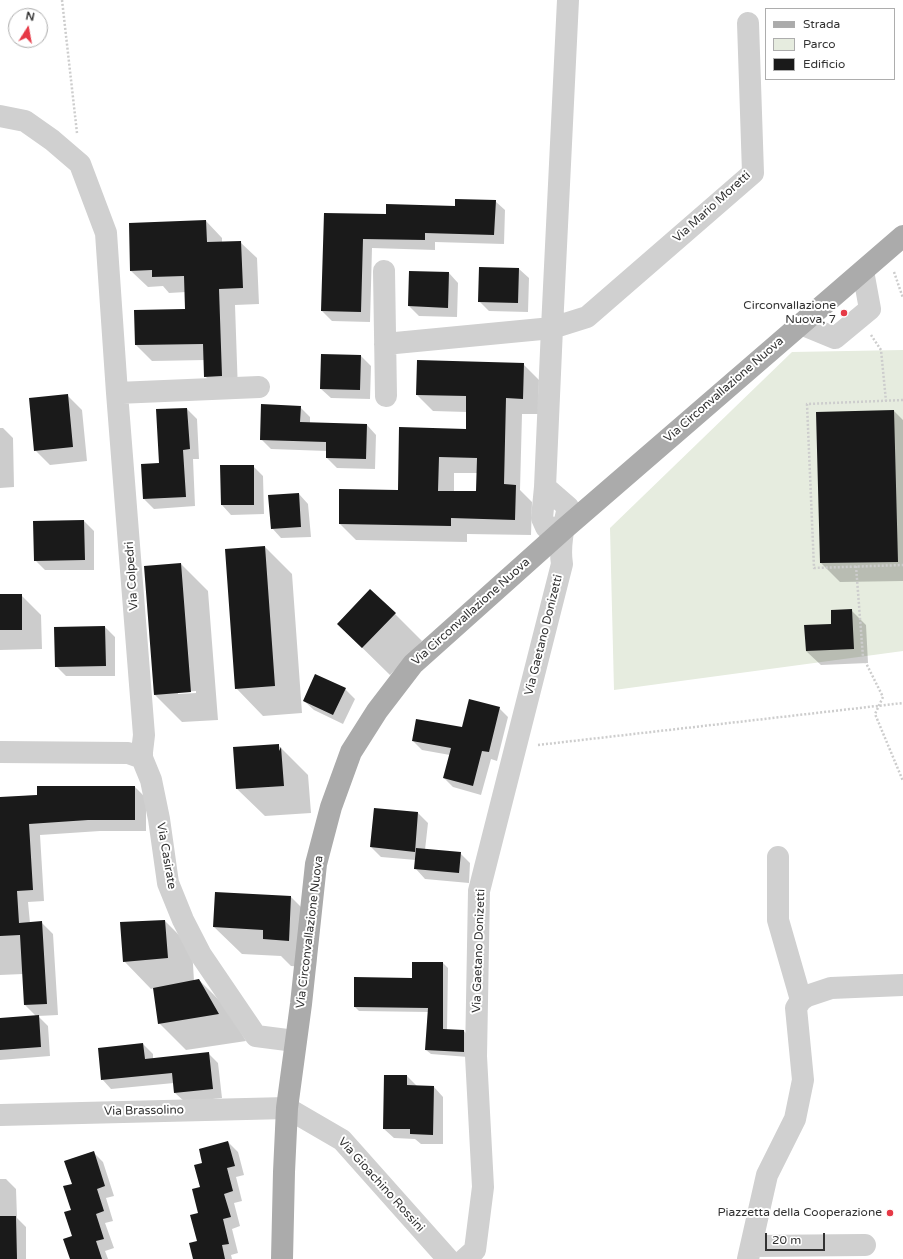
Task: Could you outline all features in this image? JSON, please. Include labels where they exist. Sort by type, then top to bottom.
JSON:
[{"type":"main road","name":"Via Circonvallazione Nuova","points":[[282,1259],[287,1108],[316,864],[331,807],[351,752],[377,712],[413,664],[564,529],[903,236]]},
{"type":"street","points":[[564,529],[568,507],[545,487],[568,0]]},
{"type":"street","name":"Via Mario Moretti","points":[[385,344],[552,328],[587,317],[753,173],[748,23]]},
{"type":"street","name":"Via Colpedri","points":[[0,116],[24,121],[52,140],[80,164],[106,233],[144,735],[142,758]]},
{"type":"street","points":[[384,271],[386,396]]},
{"type":"street","points":[[801,324],[835,338],[870,309],[862,271]]},
{"type":"street","points":[[117,393],[259,387]]},
{"type":"street","name":"Via Gaetano Donizetti","points":[[465,1259],[474,1250],[483,1187],[476,1056],[479,891],[562,564],[561,557],[564,529]]},
{"type":"street","points":[[0,752],[128,753],[142,758]]},
{"type":"street","name":"Via Casirate","points":[[142,758],[151,780],[159,819],[168,883],[183,920],[201,955],[256,1036],[295,1041]]},
{"type":"street","points":[[778,857],[778,920],[801,1000]]},
{"type":"street","points":[[865,1245],[750,1252],[768,1175],[795,1119],[803,1080],[796,1008],[801,1000],[807,996],[830,988],[903,985]]},
{"type":"street","name":"Via Brassolino","points":[[0,1115],[287,1108]]},
{"type":"street","name":"Via Gioachino Rossini","points":[[287,1108],[342,1140],[448,1259]]},
{"type":"path","points":[[62,0],[80,164]]},
{"type":"path","points":[[882,254],[893,266],[903,298]]},
{"type":"path","points":[[860,317],[881,350],[886,401]]},
{"type":"path","points":[[903,400],[807,404],[814,568],[903,565]]},
{"type":"path","points":[[856,566],[863,657],[883,697],[875,714],[903,781]]},
{"type":"path","points":[[515,748],[903,703]]},
{"type":"green space","points":[[903,350],[903,651],[614,690],[610,528],[792,352]]},
{"type":"building","points":[[455,199],[496,200],[494,235],[425,233],[425,240],[363,239],[361,312],[321,311],[324,213],[386,214],[386,204],[455,206]]},
{"type":"building","points":[[206,220],[207,242],[241,241],[243,288],[219,289],[222,376],[204,377],[203,344],[135,345],[134,310],[185,309],[184,276],[152,277],[152,270],[130,271],[129,223]]},
{"type":"building","points":[[479,267],[519,268],[518,303],[478,302]]},
{"type":"building","points":[[409,271],[449,272],[448,308],[408,306]]},
{"type":"building","points":[[321,354],[361,355],[360,390],[320,389]]},
{"type":"building","points":[[417,360],[524,363],[523,399],[506,398],[504,484],[516,485],[515,520],[451,518],[451,526],[339,524],[339,489],[398,490],[399,427],[466,429],[466,396],[416,395]],"holes":[[[439,457],[477,458],[476,491],[438,491]]]},
{"type":"building","points":[[68,394],[73,447],[34,451],[29,398]]},
{"type":"building","points":[[261,404],[301,406],[300,422],[367,424],[366,459],[326,458],[326,442],[260,440]]},
{"type":"building","points":[[187,408],[190,449],[183,450],[186,497],[143,499],[141,464],[159,463],[156,409]]},
{"type":"building","points":[[894,410],[898,562],[820,563],[816,412]]},
{"type":"building","points":[[220,465],[254,465],[254,505],[221,505]]},
{"type":"building","points":[[299,493],[301,527],[271,529],[268,495]]},
{"type":"building","points":[[84,520],[85,560],[34,561],[33,521]]},
{"type":"building","points":[[265,546],[275,686],[235,689],[225,549]]},
{"type":"building","points":[[181,563],[191,692],[154,695],[144,566]]},
{"type":"building","points":[[370,589],[396,613],[362,648],[337,624]]},
{"type":"building","points":[[0,594],[22,594],[22,630],[0,630]]},
{"type":"building","points":[[852,609],[854,649],[806,651],[804,625],[831,624],[831,610]]},
{"type":"building","points":[[105,626],[106,666],[55,667],[54,627]]},
{"type":"building","points":[[315,674],[346,688],[333,715],[303,701]]},
{"type":"building","points":[[469,699],[500,707],[489,752],[482,751],[473,786],[443,778],[451,748],[412,741],[416,719],[462,727]]},
{"type":"building","points":[[279,744],[279,751],[281,747],[284,786],[236,789],[233,747]]},
{"type":"building","points":[[37,786],[135,786],[135,820],[88,820],[29,824],[33,890],[17,891],[19,923],[42,921],[47,1004],[24,1005],[20,935],[0,936],[0,797],[37,795]]},
{"type":"building","points":[[374,808],[418,812],[415,852],[370,847]]},
{"type":"building","points":[[416,848],[461,852],[459,873],[414,869]]},
{"type":"building","points":[[215,892],[291,896],[289,941],[263,939],[263,930],[213,927]]},
{"type":"building","points":[[165,920],[168,958],[123,962],[120,922]]},
{"type":"building","points":[[412,962],[443,962],[443,1029],[464,1030],[464,1052],[425,1050],[428,1008],[354,1007],[354,977],[412,978]]},
{"type":"building","points":[[199,979],[219,1014],[158,1024],[153,988]]},
{"type":"building","points":[[39,1015],[41,1047],[0,1050],[0,1018]]},
{"type":"building","points":[[143,1043],[145,1059],[209,1052],[213,1089],[174,1093],[172,1073],[101,1080],[98,1048]]},
{"type":"building","points":[[384,1075],[407,1075],[407,1085],[434,1086],[433,1135],[410,1134],[410,1129],[383,1129]]},
{"type":"building","points":[[228,1141],[235,1166],[227,1168],[233,1191],[224,1194],[231,1217],[223,1219],[229,1244],[222,1245],[225,1259],[193,1259],[189,1243],[197,1241],[190,1215],[198,1213],[192,1189],[200,1187],[194,1165],[202,1163],[199,1149]]},
{"type":"building","points":[[94,1151],[105,1186],[97,1189],[104,1211],[96,1214],[104,1239],[96,1241],[102,1259],[70,1259],[63,1239],[72,1236],[64,1212],[71,1210],[63,1186],[72,1184],[64,1161]]},
{"type":"building","points":[[0,1216],[16,1216],[17,1259],[0,1259]]},
{"type":"place","name":"Circonvallazione Nuova, 7","points":[[844,313]]},
{"type":"place","name":"Piazzetta della Cooperazione","points":[[890,1213]]}]
